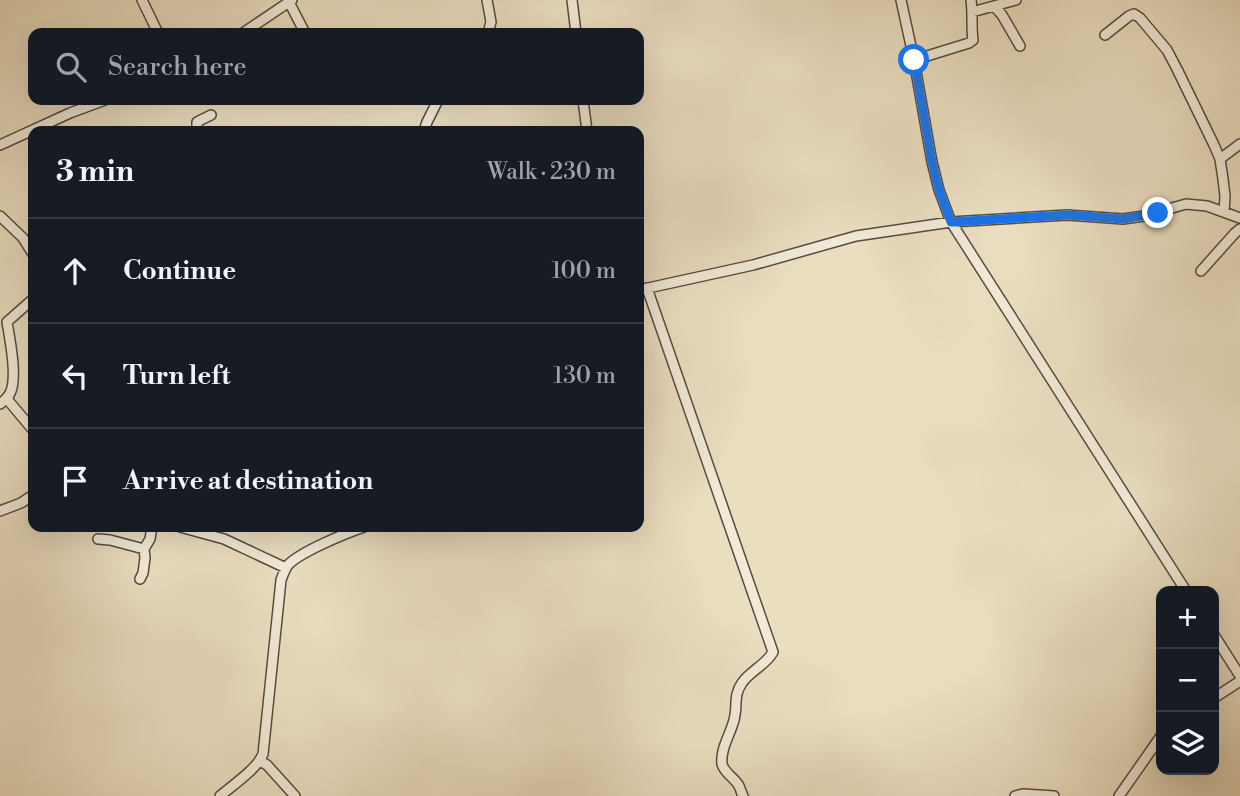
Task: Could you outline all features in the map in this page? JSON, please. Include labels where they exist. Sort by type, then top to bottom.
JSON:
[{"type":"street","points":[[142,0],[156,28]]},
{"type":"street","points":[[487,0],[491,22],[489,28]]},
{"type":"street","points":[[572,0],[575,28]]},
{"type":"street","points":[[901,0],[932,162],[951,222],[1183,586]]},
{"type":"street","points":[[914,60],[973,40],[971,0]]},
{"type":"street","points":[[972,12],[1016,0]]},
{"type":"street","points":[[250,28],[290,1],[303,28]]},
{"type":"street","points":[[994,6],[1020,47]]},
{"type":"street","points":[[1105,35],[1134,15],[1140,18],[1161,43],[1220,159],[1225,196],[1224,212]]},
{"type":"street","points":[[41,126],[92,105]]},
{"type":"street","points":[[425,126],[435,105]]},
{"type":"street","points":[[584,105],[586,126]]},
{"type":"street","points":[[197,126],[197,121],[211,115]]},
{"type":"street","points":[[0,145],[28,132]]},
{"type":"street","points":[[1220,159],[1240,144]]},
{"type":"street","points":[[644,289],[753,265],[856,236],[951,222],[1068,215],[1123,219],[1186,204],[1207,206],[1240,218]]},
{"type":"street","points":[[0,216],[28,246]]},
{"type":"street","points":[[1200,271],[1240,229]]},
{"type":"street","points":[[644,292],[773,652],[738,689],[735,715],[723,754],[724,770],[739,786],[743,796]]},
{"type":"street","points":[[28,304],[4,326],[10,338],[13,382],[11,393],[4,401],[28,425]]},
{"type":"street","points":[[0,511],[28,498]]},
{"type":"street","points":[[140,579],[145,558],[144,549],[151,532]]},
{"type":"street","points":[[198,532],[224,539],[286,568]]},
{"type":"street","points":[[220,796],[260,761],[265,745],[281,580],[286,568],[322,544],[351,532]]},
{"type":"street","points":[[98,539],[144,549]]},
{"type":"street","points":[[1219,643],[1240,678],[1219,694]]},
{"type":"street","points":[[1119,796],[1156,743]]},
{"type":"street","points":[[260,761],[267,765],[295,796]]},
{"type":"street","points":[[1016,796],[1054,796]]},
{"type":"route","points":[[914,60],[932,162],[951,222],[1068,215],[1123,219],[1158,213]]}]
